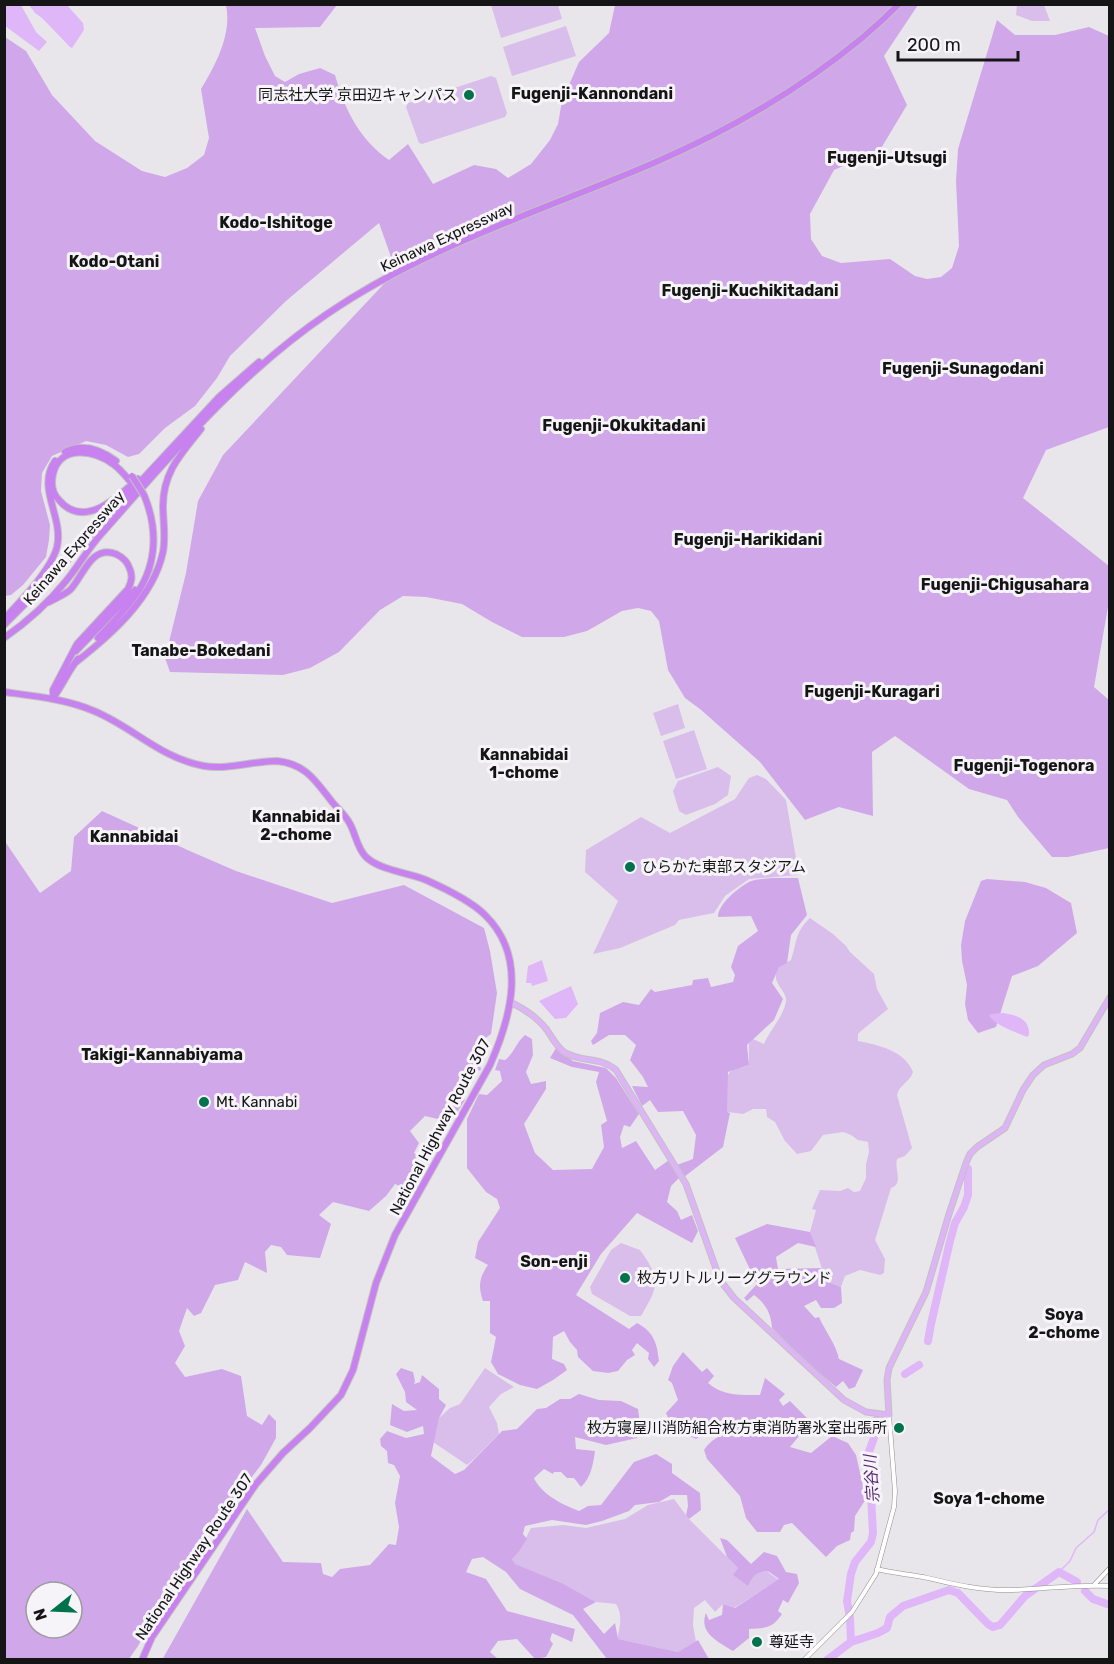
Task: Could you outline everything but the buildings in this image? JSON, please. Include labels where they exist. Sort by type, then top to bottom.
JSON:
[{"type":"highway","name":"Keinawa Expressway","points":[[4,638],[22,625],[63,584],[102,532],[228,396],[260,365],[309,327],[375,284],[447,247],[658,161],[751,114],[806,80],[862,38],[899,4]]},
{"type":"highway","name":"Keinawa Expressway","points":[[4,625],[219,397],[288,338],[327,311],[373,282],[446,244],[621,174],[702,138],[786,90],[884,18]]},
{"type":"highway","points":[[72,662],[94,648],[122,621],[148,588],[163,550],[163,507],[166,480],[178,457],[228,396]]},
{"type":"highway","points":[[131,478],[103,457],[93,453],[78,452],[67,455],[59,462],[53,472],[52,483],[56,497],[72,510],[84,512],[100,508],[120,496],[219,397]]},
{"type":"highway","points":[[4,619],[46,569],[57,549],[58,525],[47,483],[53,462],[62,453],[72,449],[91,448],[104,453],[131,478],[142,496],[150,538],[148,560],[133,594],[110,615],[72,662]]},
{"type":"highway","points":[[42,606],[68,592],[88,563],[98,555],[113,553],[120,556],[129,566],[132,579],[129,589],[77,644],[67,674],[53,698]]},
{"type":"highway","name":"National Highway Route 307","points":[[4,692],[53,698],[94,711],[181,760],[215,767],[277,761],[305,770],[349,821],[361,850],[369,859],[386,867],[425,879],[470,904],[485,915],[500,935],[509,955],[510,1002],[503,1033],[490,1065],[395,1235],[376,1283],[353,1370],[341,1395],[283,1453],[256,1484],[152,1637],[142,1659]]},
{"type":"main road","points":[[510,1002],[535,1017],[558,1047],[565,1052],[574,1057],[609,1064],[616,1070],[686,1184],[720,1280],[734,1298],[844,1400],[866,1412],[889,1415],[887,1380],[889,1368],[926,1292],[970,1154],[1005,1128],[1023,1090],[1033,1075],[1044,1065],[1072,1054],[1080,1048],[1110,997]]},
{"type":"street","points":[[804,1659],[851,1613],[865,1593],[877,1569],[894,1507],[895,1491],[889,1415]]},
{"type":"street","points":[[1094,1585],[1110,1568]]},
{"type":"street","points":[[877,1569],[987,1590],[1110,1586]]},
{"type":"shaded area","points":[[5,4],[21,5],[36,32],[47,42],[39,51],[5,26]]},
{"type":"shaded area","points":[[29,5],[67,5],[83,23],[84,30],[72,48],[35,13]]},
{"type":"shaded area","points":[[226,5],[337,5],[320,27],[255,28],[275,76],[285,82],[299,74],[320,68],[335,75],[354,123],[369,143],[389,160],[408,144],[433,184],[474,165],[496,169],[508,178],[531,164],[550,140],[558,124],[562,101],[579,62],[609,33],[615,5],[918,5],[884,56],[907,105],[880,150],[834,170],[810,214],[811,239],[822,256],[841,263],[890,259],[915,276],[927,279],[941,277],[952,268],[959,246],[956,181],[958,149],[997,20],[1015,35],[1055,35],[1089,27],[1109,36],[1109,427],[1046,450],[1023,498],[1109,566],[1109,601],[1094,687],[1109,700],[1109,848],[1068,857],[1052,857],[1018,817],[1007,800],[969,789],[895,736],[872,752],[873,816],[839,807],[805,820],[760,762],[685,698],[668,670],[659,621],[651,611],[638,608],[622,611],[587,631],[564,637],[522,637],[462,604],[426,597],[403,596],[380,610],[339,652],[310,668],[283,675],[170,672],[165,658],[186,573],[198,501],[223,455],[396,271],[379,223],[286,301],[230,356],[217,378],[195,406],[165,428],[139,454],[128,457],[106,445],[86,441],[52,456],[42,473],[41,491],[50,525],[46,557],[23,585],[11,595],[5,596],[5,37],[26,51],[52,95],[95,141],[142,171],[165,177],[187,168],[204,155],[209,138],[201,89],[225,38]]},
{"type":"shaded area","points":[[491,5],[558,5],[562,19],[501,38]]},
{"type":"shaded area","points":[[1017,5],[1044,5],[1050,21],[1032,21],[1016,15]]},
{"type":"shaded area","points":[[566,26],[576,56],[512,76],[503,47]]},
{"type":"shaded area","points":[[491,76],[496,78],[507,113],[505,117],[422,144],[419,143],[406,107],[408,103]]},
{"type":"shaded area","points":[[678,704],[685,728],[661,736],[653,713]]},
{"type":"shaded area","points":[[694,730],[707,769],[676,779],[663,741]]},
{"type":"shaded area","points":[[718,767],[731,776],[728,795],[715,804],[686,815],[679,811],[673,791],[678,781]]},
{"type":"shaded area","points":[[757,775],[766,779],[786,800],[797,875],[749,879],[725,896],[714,913],[679,920],[675,925],[620,948],[593,954],[618,901],[585,872],[586,850],[641,817],[670,833],[735,799],[749,778]]},
{"type":"shaded area","points":[[102,811],[236,871],[332,903],[404,885],[484,928],[497,993],[491,1034],[476,1045],[481,1070],[468,1073],[458,1094],[465,1100],[451,1122],[425,1116],[410,1131],[419,1143],[414,1153],[427,1164],[410,1191],[395,1184],[386,1196],[369,1211],[333,1202],[319,1215],[331,1224],[320,1258],[287,1255],[281,1247],[271,1245],[265,1252],[267,1273],[245,1262],[238,1280],[215,1285],[201,1313],[194,1316],[187,1308],[179,1331],[185,1346],[175,1363],[185,1377],[222,1369],[241,1376],[247,1416],[262,1425],[269,1414],[276,1421],[276,1438],[261,1465],[225,1512],[197,1557],[154,1617],[129,1659],[5,1659],[4,840],[40,893],[71,871],[74,837]]},
{"type":"shaded area","points":[[772,878],[798,878],[807,915],[791,935],[787,963],[779,967],[772,983],[783,999],[774,1020],[747,1045],[749,1065],[728,1072],[727,1112],[730,1113],[723,1147],[684,1177],[677,1165],[693,1159],[696,1135],[683,1111],[658,1112],[650,1100],[642,1106],[632,1086],[648,1087],[630,1060],[636,1045],[625,1035],[609,1035],[593,1045],[591,1041],[597,1033],[600,1013],[623,1002],[639,1005],[651,989],[655,992],[692,985],[693,980],[708,978],[711,987],[733,982],[735,975],[731,967],[738,946],[758,931],[751,916],[718,917],[719,912],[734,892],[749,882]]},
{"type":"shaded area","points":[[987,879],[1025,882],[1046,888],[1071,903],[1077,933],[1038,966],[1012,976],[996,1027],[978,1033],[968,1020],[965,1004],[967,985],[961,945],[965,921],[981,881]]},
{"type":"shaded area","points":[[810,918],[833,934],[874,974],[877,989],[888,1009],[858,1034],[858,1041],[883,1047],[898,1054],[913,1072],[897,1095],[912,1148],[905,1156],[897,1159],[898,1180],[891,1188],[875,1240],[885,1259],[884,1273],[880,1275],[860,1270],[845,1276],[841,1287],[826,1281],[810,1232],[816,1210],[812,1209],[820,1190],[840,1191],[848,1188],[854,1192],[860,1191],[866,1178],[868,1142],[858,1140],[843,1132],[823,1135],[811,1151],[797,1154],[785,1141],[775,1122],[767,1117],[766,1109],[753,1109],[743,1114],[727,1112],[728,1075],[732,1071],[749,1065],[749,1044],[753,1039],[764,1044],[780,1018],[786,997],[777,981],[776,972],[780,966],[791,960],[799,933]]},
{"type":"shaded area","points":[[542,960],[548,981],[532,986],[531,983],[526,983],[528,966]]},
{"type":"shaded area","points":[[571,986],[578,1004],[566,1018],[555,1019],[539,1001]]},
{"type":"shaded area","points":[[1003,1013],[1022,1019],[1027,1025],[1029,1035],[1027,1037],[1006,1028],[989,1016]]},
{"type":"shaded area","points":[[525,1035],[532,1039],[533,1055],[526,1072],[531,1084],[546,1081],[546,1089],[524,1124],[535,1153],[553,1170],[592,1169],[604,1147],[601,1125],[607,1121],[596,1082],[599,1072],[572,1067],[550,1058],[556,1048],[573,1061],[606,1068],[616,1078],[639,1114],[630,1127],[624,1125],[620,1137],[622,1148],[636,1141],[655,1170],[669,1160],[679,1178],[671,1186],[667,1202],[677,1211],[681,1220],[692,1215],[698,1231],[692,1243],[637,1213],[601,1254],[576,1295],[629,1329],[637,1323],[647,1330],[656,1343],[659,1361],[654,1367],[648,1359],[649,1353],[637,1343],[632,1350],[635,1355],[627,1360],[618,1371],[608,1373],[593,1371],[578,1357],[577,1350],[564,1331],[553,1337],[552,1359],[564,1364],[567,1370],[537,1389],[520,1385],[498,1374],[491,1362],[496,1337],[490,1333],[490,1301],[483,1301],[480,1291],[481,1278],[488,1265],[475,1258],[478,1242],[500,1208],[497,1199],[486,1192],[467,1168],[467,1119],[479,1094],[487,1095],[502,1081],[500,1071],[495,1070],[499,1059],[505,1060]]},
{"type":"shaded area","points":[[767,1224],[810,1232],[816,1247],[798,1243],[776,1257],[778,1269],[822,1268],[826,1281],[841,1287],[842,1303],[834,1308],[821,1308],[816,1300],[804,1306],[815,1318],[819,1317],[839,1359],[863,1370],[855,1387],[849,1389],[843,1381],[836,1387],[772,1328],[767,1309],[758,1298],[754,1295],[747,1301],[744,1298],[757,1284],[735,1238]]},
{"type":"shaded area","name":"枚方リトルリーググラウンド","points":[[621,1243],[640,1250],[652,1268],[654,1290],[641,1316],[630,1316],[592,1294],[590,1287],[611,1250]]},
{"type":"shaded area","points":[[683,1352],[702,1372],[707,1368],[714,1376],[708,1383],[720,1390],[732,1394],[760,1395],[765,1378],[785,1394],[779,1400],[783,1406],[790,1401],[807,1418],[800,1435],[790,1447],[811,1453],[832,1436],[848,1443],[856,1455],[866,1499],[855,1516],[854,1531],[851,1533],[850,1540],[837,1546],[826,1557],[792,1523],[784,1525],[780,1532],[757,1532],[746,1518],[740,1496],[707,1459],[704,1450],[731,1425],[723,1419],[696,1439],[672,1427],[666,1413],[678,1400],[672,1383],[668,1380],[673,1366]]},
{"type":"shaded area","points":[[401,1368],[413,1372],[414,1384],[420,1382],[422,1375],[439,1389],[439,1399],[446,1405],[439,1418],[431,1456],[455,1474],[464,1470],[502,1431],[517,1429],[537,1409],[546,1408],[560,1399],[570,1399],[579,1394],[599,1400],[621,1401],[638,1409],[640,1423],[637,1438],[606,1445],[575,1437],[576,1449],[595,1451],[589,1475],[581,1487],[574,1478],[567,1478],[561,1472],[553,1474],[544,1469],[534,1478],[537,1484],[553,1498],[579,1511],[588,1506],[601,1505],[634,1462],[656,1454],[672,1464],[672,1473],[700,1493],[701,1510],[689,1519],[686,1515],[687,1495],[671,1495],[659,1502],[635,1505],[629,1511],[586,1525],[552,1520],[525,1526],[523,1534],[527,1539],[512,1559],[515,1564],[562,1583],[596,1602],[583,1609],[604,1634],[615,1623],[618,1639],[678,1652],[698,1640],[709,1659],[607,1659],[573,1615],[520,1589],[506,1572],[483,1557],[472,1559],[466,1572],[486,1579],[507,1611],[575,1629],[572,1642],[552,1633],[550,1640],[553,1644],[546,1657],[535,1659],[517,1639],[498,1641],[490,1652],[498,1659],[162,1660],[247,1509],[283,1562],[321,1563],[323,1574],[332,1577],[340,1569],[370,1565],[389,1544],[396,1545],[399,1527],[395,1503],[400,1476],[394,1465],[388,1463],[387,1451],[381,1446],[380,1439],[387,1431],[406,1438],[424,1434],[423,1426],[407,1432],[390,1425],[392,1404],[404,1411],[417,1410],[406,1402],[405,1392],[396,1374]]},
{"type":"shaded area","points":[[485,1368],[514,1387],[501,1394],[489,1407],[497,1423],[499,1434],[467,1465],[433,1442],[439,1418],[450,1408],[460,1404]]},
{"type":"shaded area","points":[[674,1499],[689,1519],[738,1568],[734,1575],[748,1585],[755,1574],[764,1571],[768,1571],[779,1580],[734,1608],[723,1604],[715,1612],[705,1600],[694,1608],[693,1625],[696,1642],[678,1652],[617,1639],[620,1617],[616,1604],[596,1602],[562,1583],[514,1564],[512,1559],[518,1553],[531,1528],[563,1525],[586,1528],[625,1519],[648,1505]]},
{"type":"shaded area","points":[[720,1538],[727,1540],[751,1564],[764,1552],[777,1556],[786,1572],[797,1574],[799,1583],[788,1603],[783,1600],[778,1611],[782,1614],[775,1623],[764,1628],[749,1629],[749,1638],[733,1651],[707,1631],[704,1620],[706,1613],[709,1620],[722,1615],[723,1604],[735,1608],[779,1579],[768,1571],[761,1572],[753,1577],[748,1586],[733,1575],[738,1568],[727,1557]]},
{"type":"waterway","name":"宗谷川","points":[[928,1341],[950,1241],[955,1223],[968,1195],[968,1169]]},
{"type":"waterway","name":"宗谷川","points":[[905,1374],[919,1365]]},
{"type":"waterway","name":"宗谷川","points":[[851,1642],[847,1601],[851,1574],[855,1562],[871,1542],[873,1533],[871,1496],[874,1474],[867,1457],[874,1438],[876,1420]]},
{"type":"waterway","points":[[1059,1572],[1070,1561],[1076,1548],[1094,1532],[1098,1520],[1110,1509]]},
{"type":"waterway","points":[[827,1660],[851,1642],[887,1628],[890,1617],[903,1606],[949,1590],[958,1593],[993,1627],[1000,1625],[1025,1596],[1059,1572],[1077,1582]]},
{"type":"waterway","points":[[1085,1591],[1093,1599],[1110,1605]]},
{"type":"place","name":"同志社大学 京田辺キャンパス","points":[[469,95]]},
{"type":"place","name":"ひらかた東部スタジアム","points":[[630,867]]},
{"type":"place","name":"Mt. Kannabi","points":[[204,1102]]},
{"type":"place","name":"枚方リトルリーググラウンド","points":[[625,1278]]},
{"type":"place","name":"枚方寝屋川消防組合枚方東消防署氷室出張所","points":[[899,1428]]},
{"type":"place","name":"尊延寺","points":[[757,1642]]},
{"type":"district","name":"Fugenji-Kannondani","points":[[592,93]]},
{"type":"district","name":"Fugenji-Utsugi","points":[[887,157]]},
{"type":"district","name":"Kodo-Ishitoge","points":[[276,222]]},
{"type":"district","name":"Kodo-Otani","points":[[114,261]]},
{"type":"district","name":"Fugenji-Kuchikitadani","points":[[750,290]]},
{"type":"district","name":"Fugenji-Sunagodani","points":[[963,368]]},
{"type":"district","name":"Fugenji-Okukitadani","points":[[624,425]]},
{"type":"district","name":"Fugenji-Harikidani","points":[[748,539]]},
{"type":"district","name":"Fugenji-Chigusahara","points":[[1005,584]]},
{"type":"district","name":"Tanabe-Bokedani","points":[[201,650]]},
{"type":"district","name":"Fugenji-Kuragari","points":[[872,691]]},
{"type":"district","name":"Kannabidai 1-chome","points":[[524,763]]},
{"type":"district","name":"Fugenji-Togenora","points":[[1024,765]]},
{"type":"district","name":"Kannabidai 2-chome","points":[[296,825]]},
{"type":"district","name":"Kannabidai","points":[[134,836]]},
{"type":"district","name":"Takigi-Kannabiyama","points":[[162,1054]]},
{"type":"district","name":"Son-enji","points":[[554,1261]]},
{"type":"district","name":"Soya 2-chome","points":[[1064,1323]]},
{"type":"district","name":"Soya 1-chome","points":[[989,1498]]}]
